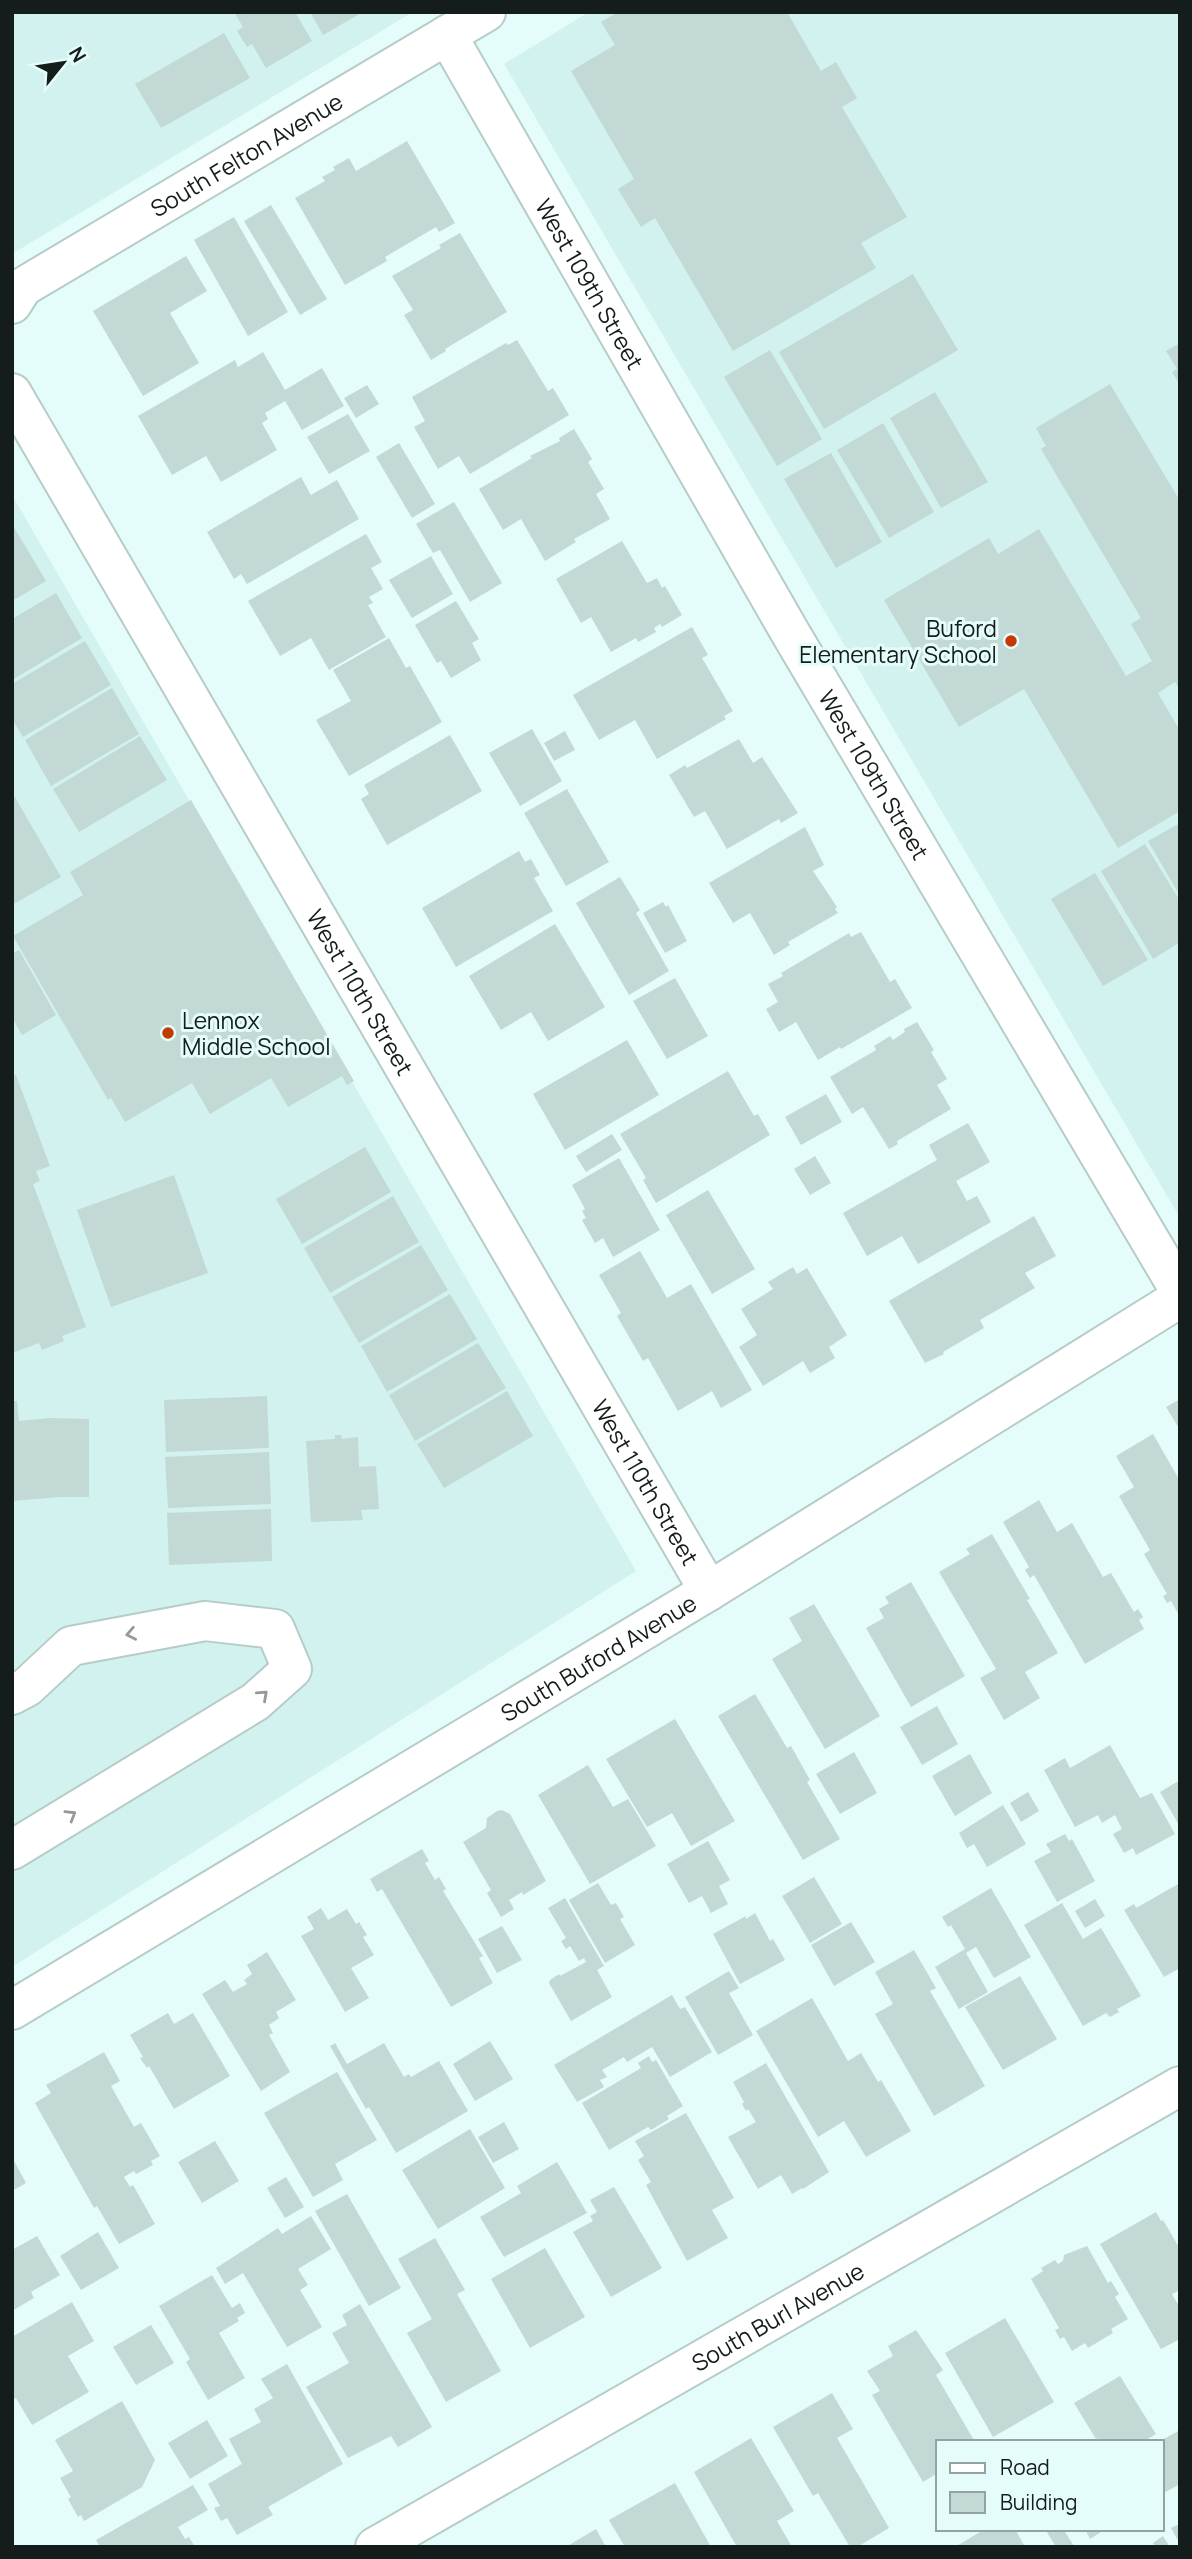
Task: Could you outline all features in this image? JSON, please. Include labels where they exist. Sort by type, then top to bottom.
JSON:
[{"type":"street","name":"South Felton Avenue","points":[[12,304],[23,287],[486,12]]},
{"type":"street","name":"West 109th Street","points":[[447,35],[791,634],[1180,1291]]},
{"type":"street","name":"West 110th Street","points":[[12,393],[709,1591]]},
{"type":"street","name":"South Buford Avenue","points":[[12,2010],[709,1591],[1180,1298]]},
{"type":"street","points":[[12,1695],[27,1687],[71,1646],[205,1621],[275,1629],[292,1669],[255,1702],[12,1850]]},
{"type":"street","name":"South Burl Avenue","points":[[374,2547],[1180,2086]]},
{"type":"shaded area","points":[[12,12],[413,12],[12,254]]},
{"type":"shaded area","name":"Buford Elementary School","points":[[589,12],[1180,12],[1180,1218],[504,64]]},
{"type":"shaded area","name":"Lennox Middle School","points":[[12,495],[636,1571],[12,1967]]},
{"type":"building","points":[[234,12],[295,12],[312,41],[266,68],[252,44],[247,47],[237,31],[243,27]]},
{"type":"building","points":[[310,12],[363,12],[323,35]]},
{"type":"building","points":[[618,12],[787,12],[821,71],[836,62],[857,98],[842,107],[907,217],[861,243],[876,268],[733,351],[655,218],[641,227],[618,189],[634,179],[571,71],[615,45],[601,22]]},
{"type":"building","points":[[224,33],[250,78],[161,128],[135,84]]},
{"type":"building","points":[[407,141],[455,223],[439,232],[436,227],[385,257],[387,261],[345,285],[295,198],[325,181],[322,177],[349,158],[356,171]]},
{"type":"building","points":[[271,205],[327,299],[300,315],[244,221]]},
{"type":"building","points":[[234,217],[288,312],[248,336],[194,240]]},
{"type":"building","points":[[460,233],[507,312],[431,360],[404,315],[413,310],[392,276],[441,248],[439,245]]},
{"type":"building","points":[[186,256],[207,291],[170,313],[199,363],[143,396],[93,311]]},
{"type":"building","points":[[913,274],[958,350],[824,429],[779,352]]},
{"type":"building","points":[[517,340],[548,391],[553,388],[569,415],[470,474],[459,456],[438,469],[414,427],[425,421],[412,397],[506,343],[508,345]]},
{"type":"building","points":[[1180,343],[1180,385],[1172,372],[1177,369],[1166,351]]},
{"type":"building","points":[[770,350],[822,439],[777,466],[724,377]]},
{"type":"building","points":[[263,352],[285,390],[322,368],[344,406],[302,430],[285,401],[265,413],[268,419],[262,423],[277,450],[221,482],[206,456],[172,475],[138,416],[235,360],[238,367]]},
{"type":"building","points":[[1110,384],[1180,501],[1180,690],[1175,682],[1158,693],[1180,731],[1180,811],[1118,848],[1024,689],[959,727],[884,600],[989,538],[998,554],[1039,529],[1126,676],[1152,661],[1131,624],[1141,618],[1041,449],[1046,446],[1036,428]]},
{"type":"building","points":[[367,385],[379,404],[356,418],[344,398]]},
{"type":"building","points":[[935,392],[988,482],[941,508],[890,418]]},
{"type":"building","points":[[348,414],[370,451],[329,474],[307,437]]},
{"type":"building","points":[[883,423],[934,512],[889,538],[837,450]]},
{"type":"building","points":[[574,429],[592,459],[588,462],[604,489],[596,494],[610,519],[574,539],[576,542],[545,561],[521,519],[503,530],[479,489],[532,458],[530,456],[560,441],[559,438]]},
{"type":"building","points":[[399,443],[435,504],[412,518],[376,457]]},
{"type":"building","points":[[831,453],[882,542],[836,568],[784,479]]},
{"type":"building","points":[[301,477],[311,495],[337,480],[359,519],[247,584],[241,574],[234,579],[207,532]]},
{"type":"building","points":[[454,502],[502,583],[470,602],[440,550],[433,553],[416,524]]},
{"type":"building","points":[[12,524],[46,581],[12,601]]},
{"type":"building","points":[[366,534],[382,562],[371,568],[383,589],[369,597],[373,603],[368,605],[386,637],[329,670],[311,638],[280,656],[248,601]]},
{"type":"building","points":[[622,541],[647,583],[657,578],[662,588],[665,586],[682,615],[662,627],[660,624],[654,628],[656,632],[638,642],[636,638],[611,652],[591,617],[581,623],[556,579]]},
{"type":"building","points":[[431,556],[453,594],[412,618],[389,580]]},
{"type":"building","points":[[56,593],[82,638],[12,680],[12,619]]},
{"type":"building","points":[[456,601],[479,639],[472,643],[481,660],[451,678],[441,661],[437,663],[415,625]]},
{"type":"building","points":[[692,627],[708,655],[702,658],[733,711],[724,716],[726,719],[657,759],[635,720],[599,740],[573,695]]},
{"type":"building","points":[[389,638],[406,668],[410,666],[442,722],[349,776],[316,720],[351,701],[333,670]]},
{"type":"building","points":[[85,641],[111,685],[23,737],[12,719],[12,684]]},
{"type":"building","points":[[112,688],[139,734],[51,786],[25,740]]},
{"type":"building","points":[[532,729],[562,781],[520,806],[489,753]]},
{"type":"building","points":[[565,731],[575,750],[554,761],[544,743]]},
{"type":"building","points":[[450,735],[482,791],[387,845],[361,799],[369,794],[364,785]]},
{"type":"building","points":[[140,736],[167,780],[79,832],[53,789]]},
{"type":"building","points":[[739,739],[753,763],[762,757],[798,813],[781,823],[779,819],[727,849],[705,811],[694,817],[669,775]]},
{"type":"building","points":[[567,789],[609,862],[566,886],[524,813]]},
{"type":"building","points":[[12,792],[61,877],[12,905]]},
{"type":"building","points":[[191,800],[354,1081],[347,1085],[342,1076],[288,1107],[271,1078],[210,1114],[192,1083],[125,1122],[111,1098],[108,1100],[13,936],[83,895],[70,872]]},
{"type":"building","points":[[1180,823],[1180,896],[1148,841]]},
{"type":"building","points":[[805,827],[824,865],[813,871],[837,907],[835,909],[838,913],[788,942],[790,945],[774,955],[750,913],[733,923],[709,883]]},
{"type":"building","points":[[1145,844],[1180,901],[1180,942],[1153,959],[1101,871]]},
{"type":"building","points":[[519,851],[525,862],[531,859],[540,875],[534,878],[553,911],[456,967],[422,908]]},
{"type":"building","points":[[1095,873],[1148,960],[1103,986],[1051,899]]},
{"type":"building","points":[[620,877],[640,910],[636,913],[669,971],[629,995],[576,903]]},
{"type":"building","points":[[663,902],[666,907],[668,905],[687,941],[665,953],[643,913]]},
{"type":"building","points":[[555,924],[605,1007],[548,1041],[531,1012],[501,1030],[469,976]]},
{"type":"building","points":[[861,932],[890,982],[895,979],[912,1008],[818,1060],[796,1022],[779,1032],[766,1009],[778,1002],[768,984],[783,976],[781,973],[849,933],[851,937]]},
{"type":"building","points":[[19,950],[56,1015],[22,1035],[12,1017],[12,954]]},
{"type":"building","points":[[675,978],[708,1036],[667,1059],[633,1001]]},
{"type":"building","points":[[917,1022],[947,1079],[937,1085],[951,1109],[897,1141],[898,1144],[889,1149],[863,1107],[852,1114],[830,1077],[876,1050],[874,1046],[890,1036],[893,1040],[905,1032],[904,1029]]},
{"type":"building","points":[[627,1040],[659,1095],[565,1150],[533,1094]]},
{"type":"building","points":[[728,1071],[754,1116],[758,1114],[770,1135],[656,1203],[643,1180],[646,1178],[620,1134]]},
{"type":"building","points":[[16,1075],[50,1166],[36,1171],[40,1181],[33,1184],[86,1327],[62,1336],[64,1341],[42,1350],[39,1343],[12,1353],[12,1076]]},
{"type":"building","points":[[826,1094],[842,1122],[801,1145],[785,1117]]},
{"type":"building","points":[[968,1123],[990,1162],[956,1181],[967,1201],[977,1196],[991,1222],[918,1264],[902,1236],[867,1256],[843,1213],[937,1160],[929,1145]]},
{"type":"building","points":[[612,1134],[622,1150],[586,1172],[576,1156]]},
{"type":"building","points":[[365,1147],[391,1192],[302,1244],[276,1199]]},
{"type":"building","points":[[815,1156],[831,1183],[810,1195],[794,1169]]},
{"type":"building","points":[[619,1158],[660,1230],[613,1257],[603,1238],[595,1243],[582,1220],[586,1218],[582,1211],[585,1209],[572,1185]]},
{"type":"building","points":[[174,1175],[208,1273],[111,1307],[77,1210]]},
{"type":"building","points":[[708,1190],[755,1269],[712,1294],[666,1215]]},
{"type":"building","points":[[393,1196],[419,1242],[330,1293],[304,1248]]},
{"type":"building","points":[[1034,1216],[1056,1256],[1025,1273],[1035,1288],[980,1320],[984,1328],[925,1363],[889,1301]]},
{"type":"building","points":[[421,1245],[448,1290],[359,1343],[332,1297]]},
{"type":"building","points":[[640,1251],[667,1298],[691,1284],[752,1390],[721,1408],[712,1391],[678,1411],[648,1358],[643,1361],[617,1316],[621,1313],[599,1275]]},
{"type":"building","points":[[793,1267],[797,1274],[807,1268],[847,1335],[829,1347],[835,1358],[810,1373],[803,1361],[763,1386],[739,1347],[757,1335],[741,1309],[773,1289],[768,1282]]},
{"type":"building","points":[[450,1294],[477,1339],[387,1392],[361,1346]]},
{"type":"building","points":[[478,1343],[506,1388],[415,1441],[389,1395]]},
{"type":"building","points":[[507,1391],[533,1436],[444,1488],[417,1444]]},
{"type":"building","points":[[267,1396],[269,1448],[166,1452],[164,1400]]},
{"type":"building","points":[[1180,1399],[1180,1430],[1166,1407]]},
{"type":"building","points":[[12,1401],[17,1401],[19,1421],[89,1419],[89,1497],[12,1501]]},
{"type":"building","points":[[1153,1434],[1180,1481],[1180,1617],[1171,1601],[1167,1603],[1163,1596],[1167,1594],[1144,1554],[1150,1550],[1119,1496],[1134,1487],[1116,1456]]},
{"type":"building","points":[[335,1435],[342,1435],[341,1439],[358,1437],[359,1467],[376,1466],[379,1509],[361,1510],[363,1520],[311,1522],[306,1441],[335,1439]]},
{"type":"building","points":[[269,1452],[271,1504],[168,1508],[165,1457]]},
{"type":"building","points":[[1039,1500],[1057,1532],[1072,1523],[1103,1577],[1111,1573],[1134,1612],[1138,1609],[1143,1617],[1139,1620],[1144,1629],[1085,1664],[1034,1575],[1030,1578],[1025,1570],[1029,1567],[1003,1522]]},
{"type":"building","points":[[271,1509],[272,1561],[169,1565],[167,1513]]},
{"type":"building","points":[[992,1534],[1058,1653],[1025,1672],[1040,1698],[1004,1720],[980,1678],[996,1669],[939,1572],[970,1554],[966,1549]]},
{"type":"building","points":[[911,1582],[965,1676],[911,1707],[866,1628],[884,1618],[879,1609],[889,1603],[885,1597]]},
{"type":"building","points":[[814,1604],[880,1716],[825,1749],[772,1659],[802,1641],[789,1618]]},
{"type":"building","points":[[755,1694],[787,1748],[791,1746],[810,1780],[807,1782],[840,1839],[803,1860],[718,1716]]},
{"type":"building","points":[[937,1706],[958,1744],[922,1765],[900,1727]]},
{"type":"building","points":[[675,1719],[735,1821],[691,1846],[672,1813],[647,1827],[606,1759]]},
{"type":"building","points":[[1110,1745],[1140,1798],[1152,1793],[1175,1834],[1136,1855],[1133,1848],[1124,1853],[1113,1834],[1122,1829],[1115,1815],[1102,1823],[1098,1815],[1075,1827],[1044,1770],[1065,1758],[1070,1768]]},
{"type":"building","points":[[854,1752],[877,1793],[840,1814],[816,1774]]},
{"type":"building","points":[[970,1754],[992,1793],[955,1816],[932,1776]]},
{"type":"building","points":[[588,1765],[613,1807],[628,1799],[656,1846],[590,1884],[538,1795]]},
{"type":"building","points":[[1180,1780],[1180,1827],[1160,1792]]},
{"type":"building","points":[[1028,1792],[1039,1811],[1021,1822],[1010,1803]]},
{"type":"building","points":[[1003,1805],[1026,1844],[987,1867],[974,1844],[967,1848],[959,1833]]},
{"type":"building","points":[[502,1810],[510,1814],[546,1881],[509,1900],[514,1909],[501,1917],[487,1893],[491,1890],[463,1842],[486,1828],[487,1818]]},
{"type":"building","points":[[1065,1834],[1069,1841],[1072,1839],[1095,1881],[1057,1902],[1034,1861],[1051,1852],[1046,1844]]},
{"type":"building","points":[[708,1841],[730,1880],[719,1886],[728,1904],[711,1913],[702,1896],[689,1903],[667,1864]]},
{"type":"building","points":[[422,1849],[429,1861],[425,1863],[435,1880],[439,1877],[446,1889],[443,1891],[483,1956],[479,1958],[493,1983],[451,2007],[382,1889],[377,1892],[370,1879]]},
{"type":"building","points":[[814,1877],[842,1924],[810,1943],[782,1896]]},
{"type":"building","points":[[598,1883],[611,1905],[616,1903],[624,1917],[620,1919],[635,1945],[605,1963],[569,1900]]},
{"type":"building","points":[[1180,1883],[1180,1968],[1164,1977],[1124,1910],[1134,1904],[1136,1908]]},
{"type":"building","points":[[991,1888],[1031,1957],[994,1978],[976,1947],[966,1953],[988,1992],[959,2009],[935,1967],[965,1949],[951,1925],[948,1927],[942,1917]]},
{"type":"building","points":[[565,1898],[604,1966],[597,1970],[612,1997],[571,2021],[549,1983],[559,1974],[560,1976],[586,1962],[584,1958],[579,1961],[570,1946],[566,1949],[561,1941],[566,1938],[548,1908]]},
{"type":"building","points":[[1095,1899],[1105,1916],[1085,1928],[1075,1911]]},
{"type":"building","points":[[1062,1903],[1083,1939],[1101,1928],[1141,1996],[1117,2009],[1119,2012],[1110,2017],[1106,2013],[1083,2026],[1024,1925]]},
{"type":"building","points":[[321,1908],[328,1920],[347,1909],[367,1935],[363,1937],[374,1955],[351,1968],[369,1998],[345,2012],[301,1936],[314,1929],[307,1917]]},
{"type":"building","points":[[755,1913],[770,1941],[773,1939],[785,1960],[740,1984],[713,1934]]},
{"type":"building","points":[[851,1922],[875,1962],[834,1986],[811,1945]]},
{"type":"building","points":[[502,1926],[522,1960],[497,1973],[478,1939]]},
{"type":"building","points":[[914,1950],[936,1988],[930,1991],[985,2086],[934,2116],[875,2014],[893,2004],[875,1972]]},
{"type":"building","points":[[267,1952],[296,2000],[276,2012],[279,2018],[269,2025],[273,2033],[269,2035],[290,2072],[261,2091],[202,1994],[225,1980],[233,1992],[247,1984],[244,1980],[252,1974],[247,1965]]},
{"type":"building","points":[[729,1971],[739,1988],[729,1993],[753,2035],[718,2055],[685,1997]]},
{"type":"building","points":[[1020,1976],[1057,2039],[1003,2070],[965,2007]]},
{"type":"building","points":[[672,1995],[680,2009],[685,2007],[712,2052],[670,2077],[652,2047],[627,2062],[624,2057],[602,2070],[607,2077],[600,2080],[604,2087],[577,2102],[554,2065]]},
{"type":"building","points":[[812,1998],[848,2061],[861,2053],[878,2082],[881,2080],[911,2131],[866,2157],[844,2121],[818,2137],[756,2031]]},
{"type":"building","points":[[168,2013],[174,2024],[193,2013],[230,2076],[174,2109],[149,2066],[147,2068],[140,2058],[143,2057],[130,2035]]},
{"type":"building","points":[[490,2041],[513,2079],[475,2101],[453,2064]]},
{"type":"building","points":[[335,2043],[347,2064],[384,2043],[404,2077],[409,2074],[411,2077],[439,2061],[468,2111],[396,2153],[369,2107],[366,2109],[330,2046]]},
{"type":"building","points":[[104,2052],[120,2081],[111,2086],[134,2127],[141,2123],[160,2156],[151,2161],[153,2165],[124,2177],[130,2187],[133,2185],[155,2224],[119,2244],[97,2206],[94,2208],[35,2103],[51,2093],[46,2085]]},
{"type":"building","points":[[649,2056],[652,2062],[656,2060],[683,2106],[651,2130],[648,2127],[609,2150],[582,2103],[641,2068],[638,2063]]},
{"type":"building","points":[[766,2063],[829,2172],[792,2194],[781,2175],[758,2189],[728,2137],[756,2122],[748,2109],[746,2111],[733,2082]]},
{"type":"building","points":[[337,2072],[377,2140],[335,2164],[343,2180],[313,2197],[264,2113]]},
{"type":"building","points":[[686,2113],[734,2198],[712,2210],[728,2238],[687,2261],[646,2185],[651,2182],[638,2160],[644,2156],[635,2141]]},
{"type":"building","points":[[504,2122],[519,2149],[493,2163],[478,2137]]},
{"type":"building","points":[[470,2129],[505,2188],[438,2229],[402,2170]]},
{"type":"building","points":[[215,2141],[239,2181],[202,2203],[178,2162]]},
{"type":"building","points":[[12,2157],[26,2183],[12,2191]]},
{"type":"building","points":[[557,2162],[587,2213],[504,2257],[480,2217],[521,2193],[517,2186]]},
{"type":"building","points":[[286,2177],[304,2207],[285,2218],[267,2188]]},
{"type":"building","points":[[614,2187],[662,2268],[611,2297],[573,2232],[593,2221],[590,2216],[597,2212],[590,2200]]},
{"type":"building","points":[[347,2194],[401,2288],[369,2306],[315,2211]]},
{"type":"building","points":[[1156,2212],[1180,2249],[1180,2290],[1172,2294],[1180,2308],[1180,2339],[1161,2349],[1100,2244]]},
{"type":"building","points":[[311,2216],[331,2249],[298,2269],[308,2285],[300,2290],[322,2327],[287,2347],[243,2273],[225,2284],[216,2268],[278,2228],[282,2234]]},
{"type":"building","points":[[98,2232],[119,2268],[81,2290],[60,2256]]},
{"type":"building","points":[[37,2236],[60,2275],[31,2292],[34,2298],[12,2311],[12,2250]]},
{"type":"building","points":[[435,2238],[465,2290],[457,2294],[501,2371],[446,2402],[407,2333],[432,2319],[398,2259]]},
{"type":"building","points":[[1087,2246],[1108,2283],[1111,2281],[1119,2294],[1115,2297],[1128,2319],[1111,2329],[1113,2333],[1088,2348],[1085,2343],[1072,2351],[1064,2337],[1060,2339],[1055,2330],[1059,2328],[1031,2279],[1043,2271],[1041,2268],[1055,2260],[1058,2264],[1063,2261],[1064,2255]]},
{"type":"building","points":[[545,2248],[585,2317],[530,2348],[491,2279]]},
{"type":"building","points":[[212,2275],[232,2308],[240,2303],[245,2313],[237,2318],[239,2321],[219,2333],[245,2378],[208,2400],[186,2362],[190,2359],[159,2306]]},
{"type":"building","points":[[72,2302],[94,2341],[68,2356],[89,2392],[32,2425],[16,2398],[12,2400],[12,2337]]},
{"type":"building","points":[[360,2304],[432,2427],[398,2447],[391,2436],[348,2458],[306,2387],[349,2363],[332,2333],[347,2325],[342,2315]]},
{"type":"building","points":[[1005,2318],[1054,2402],[993,2437],[945,2353]]},
{"type":"building","points":[[151,2325],[174,2363],[136,2385],[113,2347]]},
{"type":"building","points":[[916,2330],[943,2370],[936,2375],[974,2440],[936,2440],[936,2474],[923,2482],[872,2395],[880,2391],[867,2371],[893,2356],[888,2346]]},
{"type":"building","points":[[287,2364],[343,2464],[268,2507],[273,2515],[237,2535],[227,2518],[221,2521],[214,2508],[220,2506],[208,2484],[242,2464],[229,2439],[261,2422],[254,2409],[273,2398],[261,2379]]},
{"type":"building","points":[[1120,2376],[1156,2434],[1146,2440],[1096,2439],[1074,2403]]},
{"type":"building","points":[[832,2393],[853,2429],[837,2438],[889,2528],[857,2547],[850,2547],[818,2493],[813,2496],[773,2427]]},
{"type":"building","points":[[122,2401],[155,2460],[142,2487],[84,2521],[81,2515],[78,2517],[60,2478],[73,2471],[55,2440]]},
{"type":"building","points":[[207,2420],[228,2456],[190,2479],[168,2443]]},
{"type":"building","points":[[1180,2430],[1180,2484],[1164,2493],[1164,2440]]},
{"type":"building","points":[[751,2438],[794,2511],[777,2521],[792,2547],[737,2547],[694,2472]]},
{"type":"building","points":[[675,2483],[711,2547],[625,2547],[609,2520]]},
{"type":"building","points":[[193,2485],[208,2510],[178,2527],[185,2539],[189,2537],[195,2547],[100,2547],[96,2540]]},
{"type":"building","points":[[1180,2524],[1180,2544],[1171,2528]]},
{"type":"building","points":[[596,2529],[606,2547],[570,2547],[569,2545]]},
{"type":"building","points":[[982,2531],[1016,2531],[1025,2547],[955,2547]]},
{"type":"building","points":[[1046,2531],[1064,2531],[1074,2546],[1056,2547]]},
{"type":"building","points":[[1086,2531],[1103,2531],[1090,2539]]},
{"type":"building","points":[[1163,2536],[1170,2547],[1155,2547],[1153,2543]]},
{"type":"place","name":"Buford Elementary School","points":[[1011,641]]},
{"type":"place","name":"Lennox Middle School","points":[[168,1033]]}]
